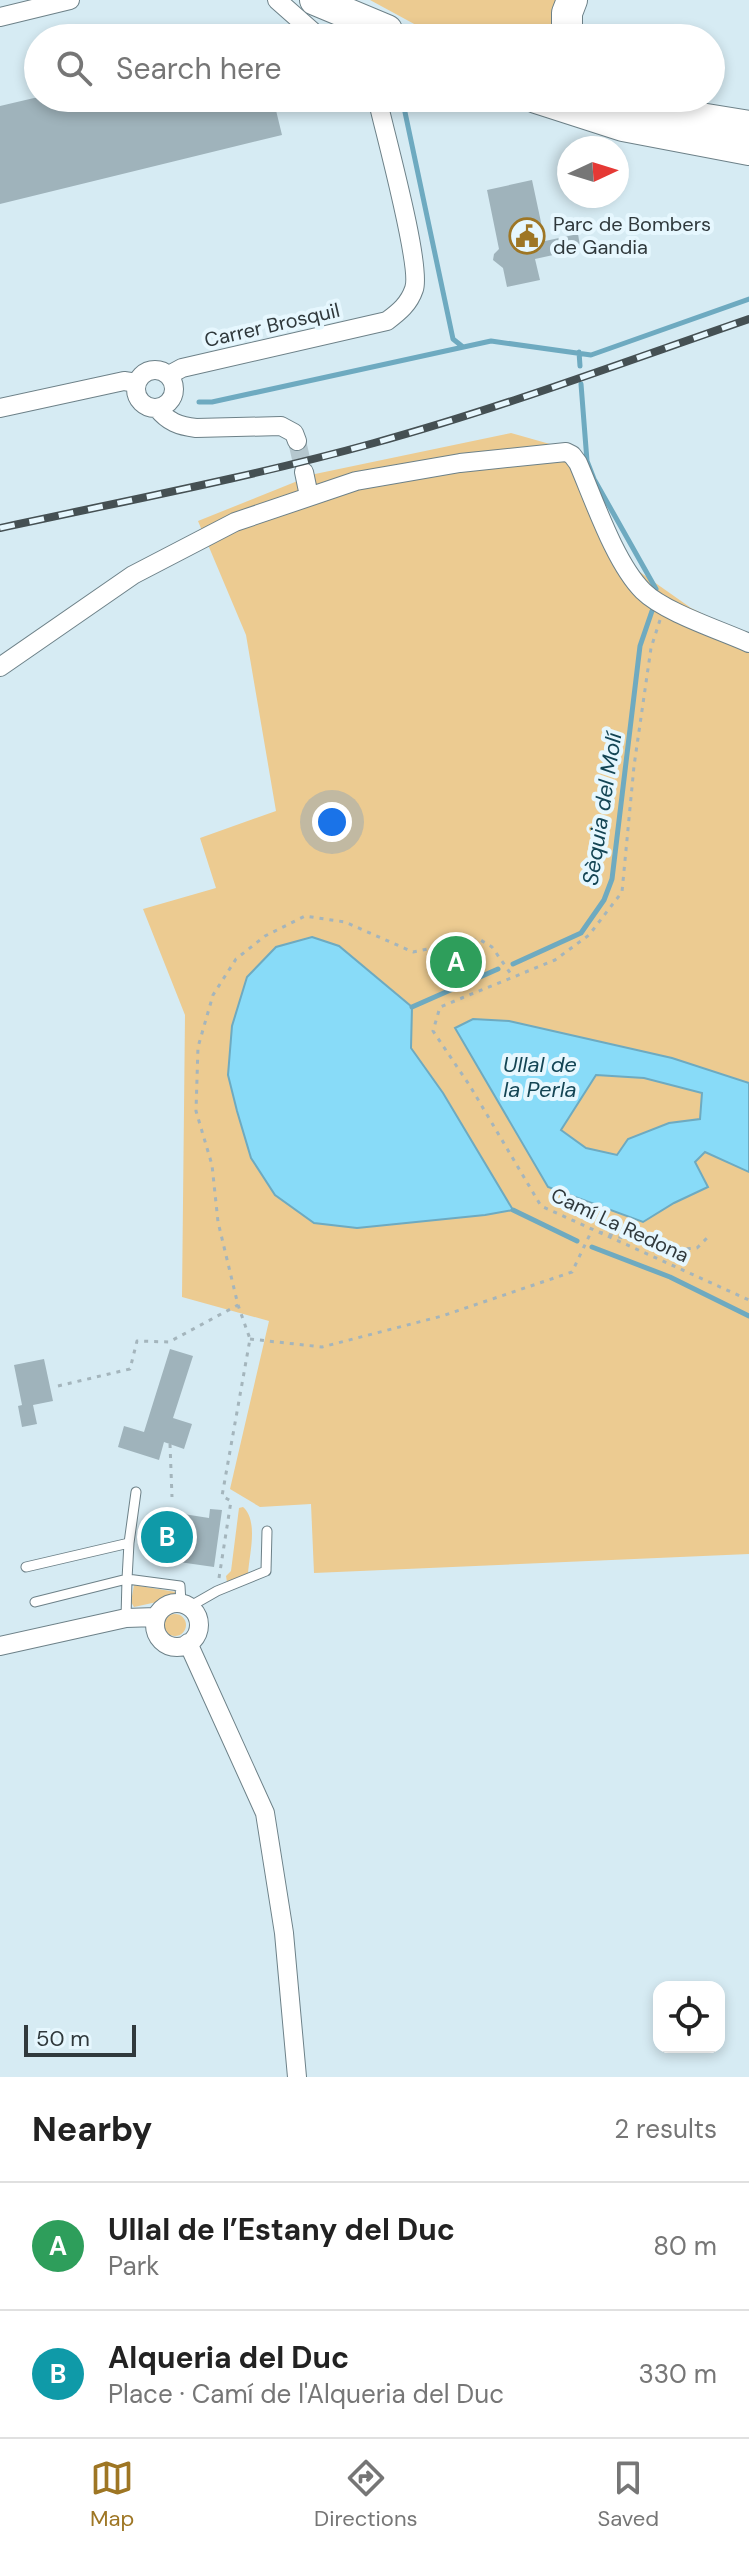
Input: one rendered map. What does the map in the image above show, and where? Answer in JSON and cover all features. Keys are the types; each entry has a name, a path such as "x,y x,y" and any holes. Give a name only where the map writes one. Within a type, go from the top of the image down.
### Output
{"highway":[{"path":"315,0 371,24"},
{"path":"339,0 378,24"},
{"path":"567,24 572,0"},
{"path":"580,112 623,126 749,150"},
{"path":"663,112 749,126"}],"street":[{"path":"0,17 70,0"},
{"path":"277,0 304,24"},
{"name":"Carrer Brosquil","path":"169,375 182,368 387,321 404,307 415,287 413,258 380,112"},
{"path":"151,370 169,375 174,393 167,404 149,407 139,400 137,383 140,377 151,370"},
{"path":"0,408 124,381 137,383"},
{"path":"157,408 172,422 196,428 281,426 294,433 297,441"},
{"path":"0,667 133,575 235,522 309,496 377,477 460,463 566,452 578,463 624,567 644,592 665,605 749,643"},
{"path":"304,472 309,496"},
{"path":"185,1605 198,1618 197,1632 188,1643 175,1647 163,1642 156,1630 156,1617 166,1606 185,1605"},
{"path":"0,1646 126,1618 156,1617"},
{"path":"188,1643 265,1813 284,1933 297,2077"}],"lane":[{"path":"126,1618 129,1543 136,1492"},
{"path":"35,1602 127,1579 180,1586 185,1605 266,1571 267,1531"},
{"path":"26,1567 129,1543"}],"path":[{"name":"Camí La Redona","path":"665,605 651,648 622,892 589,935 555,960 440,1007 433,1031 470,1086 541,1206 749,1300"},
{"path":"217,1591 231,1501 222,1496 250,1339 238,1305 218,1222 212,1165 196,1111 198,1047 213,995 236,959 265,936 305,916 345,922 413,952 479,939 492,947 513,977"},
{"path":"250,1339 322,1347 442,1316 572,1272 592,1230 671,1250 697,1248 707,1238"},
{"path":"58,1386 130,1369 137,1341 169,1342 238,1305"},
{"path":"170,1444 172,1497"}],"shaded area":[{"path":"370,0 559,0 554,24 414,24"},
{"path":"511,433 571,450 627,563 691,608 749,636 749,1554 314,1573 311,1504 260,1507 230,1489 269,1321 182,1297 185,1015 143,909 216,888 200,838 276,811 246,635 198,521 315,474"},
{"path":"243,1507 252,1529 248,1574 227,1582 239,1508"},
{"path":"134,1585 176,1592 177,1595 134,1607 131,1602"},
{"path":"175,1614 183,1617 186,1625 183,1633 175,1636 167,1633 164,1625 167,1617"}],"water":[{"path":"312,937 339,946 412,1007 411,1048 443,1093 513,1210 357,1228 314,1223 275,1195 251,1158 237,1111 228,1075 232,1026 247,977 276,947"},
{"name":"Ullal de la Perla","path":"473,1019 509,1021 672,1058 749,1083 749,1172 705,1152 695,1162 708,1187 643,1222 548,1187 455,1028","holes":["596,1075 644,1078 702,1093 700,1119 669,1123 628,1139 617,1155 586,1148 561,1130"]}],"building":[{"path":"24,100 24,112 276,112 282,135 0,204 0,106"},
{"path":"532,180 545,241 578,234 580,246 575,247 576,250 535,259 540,280 507,287 503,268 493,260 499,249 487,190"},
{"path":"170,1349 193,1356 173,1418 192,1424 184,1449 164,1442 159,1460 118,1447 124,1426 144,1432"},
{"path":"44,1359 53,1401 33,1405 37,1424 22,1427 18,1406 22,1405 14,1365"},
{"path":"210,1509 222,1510 214,1567 151,1558 158,1510 209,1518"}],"waterway":[{"path":"405,112 453,339 463,347"},
{"path":"199,402 212,402 491,341 591,355 749,299"},
{"name":"Sèquia del Molí","path":"579,352 580,366"},
{"name":"Sèquia del Molí","path":"581,384 587,461 656,589"},
{"name":"Sèquia del Molí","path":"513,964 581,933 604,900 612,879 640,646 652,611"},
{"name":"Sèquia del Molí","path":"412,1007 498,969"},
{"name":"Sèquia del Molí","path":"513,1210 577,1241"},
{"name":"Sèquia del Molí","path":"592,1247 670,1277 749,1316"}],"tunnel":[{"path":"297,441 304,472"}],"railway":[{"path":"0,528 235,478 374,443 516,400 749,319"}],"place":[{"name":"Parc de Bombers de Gandia","path":"527,236"},
{"name":"Ullal de l’Estany del Duc","path":"456,962"},
{"name":"Alqueria del Duc","path":"167,1537"}]}
